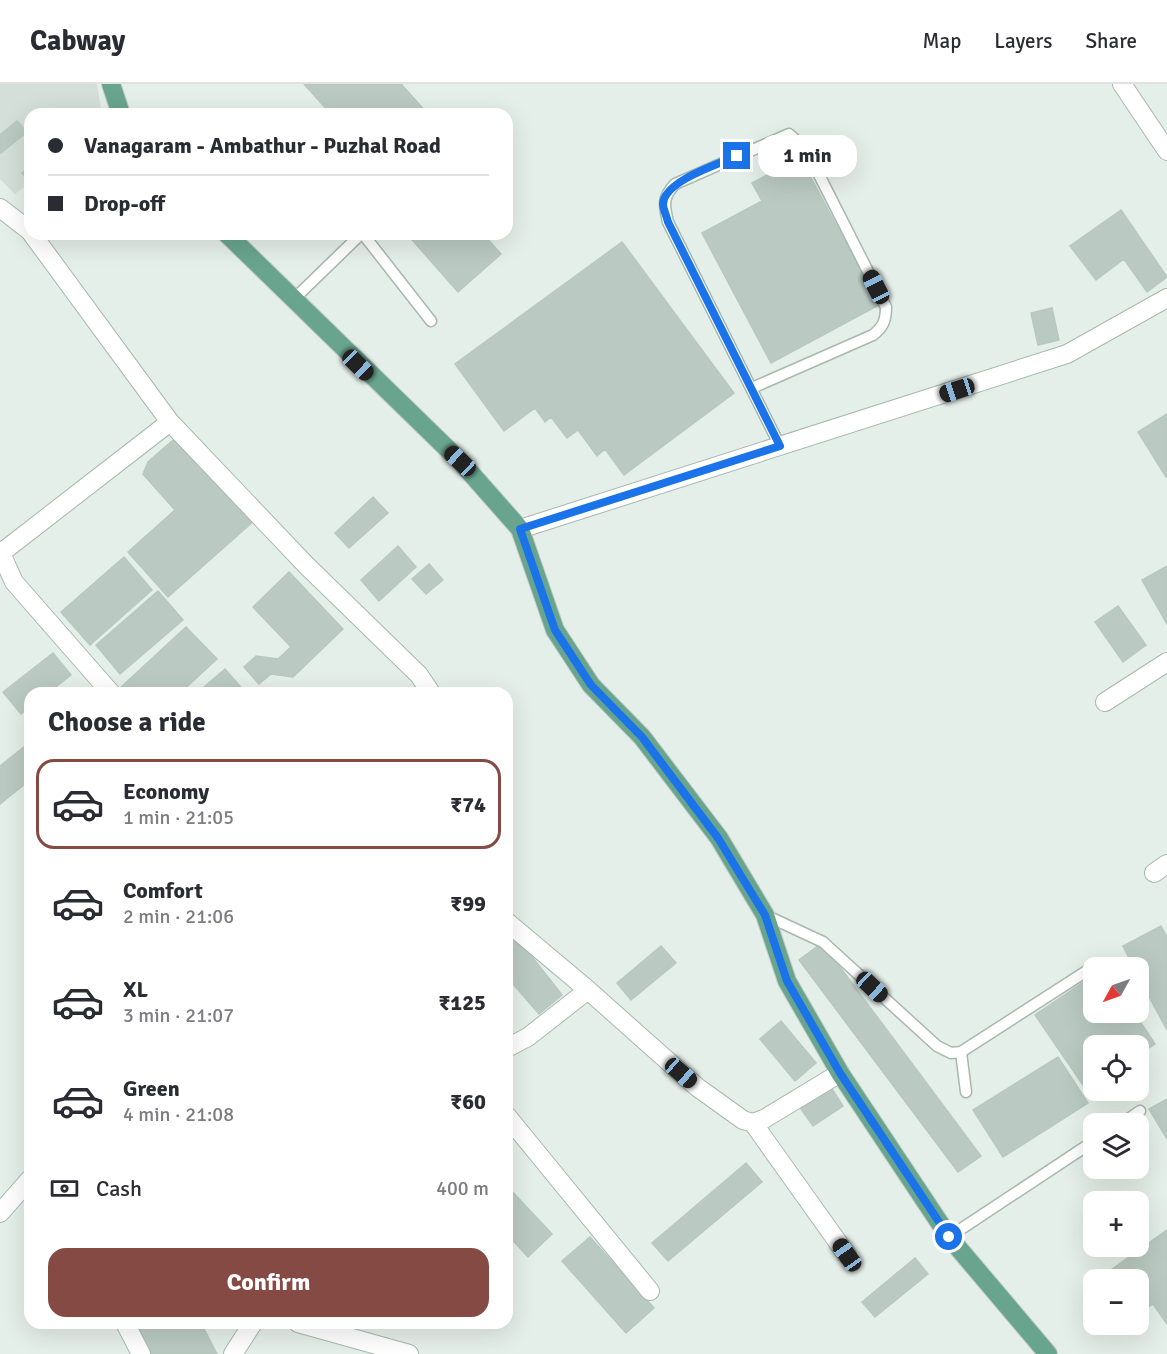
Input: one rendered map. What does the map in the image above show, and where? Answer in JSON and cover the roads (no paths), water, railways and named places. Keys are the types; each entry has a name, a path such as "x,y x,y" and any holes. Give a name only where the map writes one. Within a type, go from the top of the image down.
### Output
{"main road":[{"path":"111,84 119,108"},
{"path":"233,240 460,461 520,529 555,630 591,685 642,737 718,838 765,915 787,981 840,1073 949,1237 1048,1354"}],"street":[{"path":"1122,84 1167,151"},
{"path":"0,208 24,227"},
{"path":"37,240 170,423 306,565 419,675 427,687"},
{"path":"520,529 1067,354 1167,298"},
{"path":"105,687 7,586 1,552 170,423"},
{"path":"1105,702 1167,662"},
{"path":"513,927 697,1087 743,1120 753,1123 847,1255"},
{"path":"513,1045 528,1037 588,990"},
{"path":"753,1123 840,1073"},
{"path":"513,1123 650,1291"},
{"path":"0,1213 24,1186"},
{"path":"128,1329 141,1354"},
{"path":"233,1354 250,1329"},
{"path":"319,1329 409,1354"}],"lane":[{"path":"752,388 873,335 882,328 886,318 886,307 806,149 789,134 675,184 666,194 663,204 668,222 780,446"},
{"path":"293,300 356,240"},
{"path":"367,240 431,321"},
{"path":"765,915 823,942 937,1046 951,1053 961,1053 1083,973"},
{"path":"961,1053 966,1092"},
{"path":"949,1237 1083,1148"}]}
